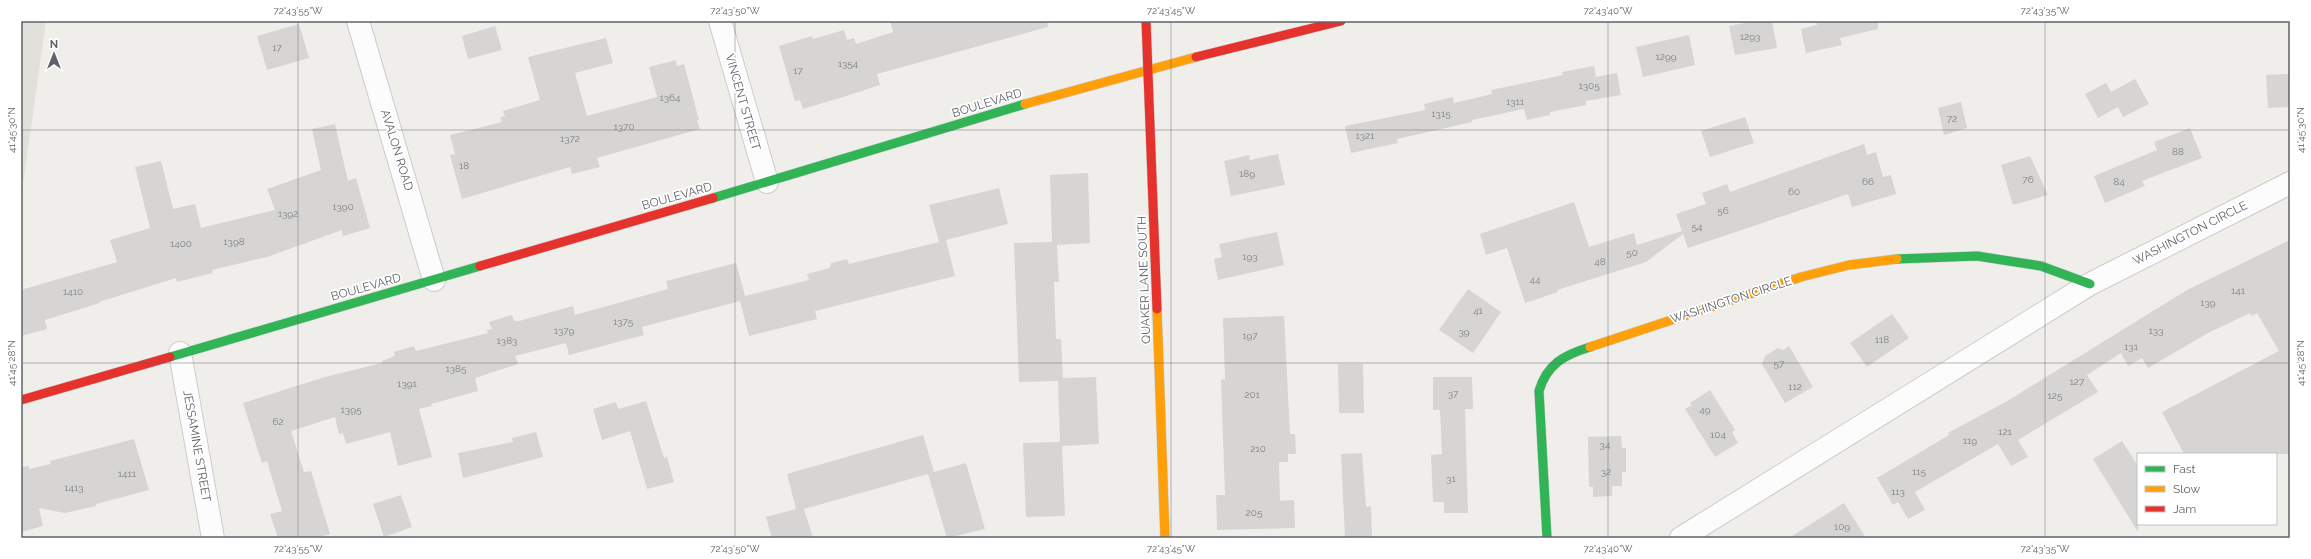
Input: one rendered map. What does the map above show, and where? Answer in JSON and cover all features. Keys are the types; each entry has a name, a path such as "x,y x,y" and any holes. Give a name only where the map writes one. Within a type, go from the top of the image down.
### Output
{"main road":[{"name":"QUAKER LANE SOUTH","path":"1146,21 1165,538"},
{"name":"BOULEVARD","path":"21,400 767,182 1020,105 1148,70 1340,21"},
{"name":"WASHINGTON CIRCLE","path":"1546,538 1539,391 1542,378 1549,367 1560,358 1801,277 1849,265 1909,258 1977,256 2041,266 2090,284"}],"street":[{"name":"AVALON ROAD","path":"358,21 434,280"},
{"name":"VINCENT STREET","path":"720,21 767,182"},
{"name":"WASHINGTON CIRCLE","path":"1681,538 2090,284 2290,183"},
{"name":"JESSAMINE STREET","path":"180,353 213,538"}],"shaded area":[{"path":"21,21 46,21 21,198"}],"building":[{"path":"890,21 1047,21 1048,27 877,74 880,85 803,109 800,100 795,101 779,46 812,36 813,39 844,30 847,40 854,38 856,44 893,32"},
{"path":"1756,21 1772,21 1777,48 1735,55 1729,26"},
{"path":"1816,21 1878,21 1878,29 1840,38 1842,45 1806,53 1801,29 1817,25"},
{"path":"299,24 309,58 267,70 257,36"},
{"path":"495,26 502,50 468,59 462,36"},
{"path":"1689,35 1695,65 1643,77 1636,47"},
{"path":"606,38 613,63 575,73 587,116 657,97 649,67 676,60 677,66 684,64 700,129 597,158 600,167 572,174 570,167 462,199 450,155 455,154 450,135 502,122 500,117 505,116 503,111 540,100 528,57"},
{"path":"1594,66 1596,77 1617,73 1621,95 1586,101 1586,105 1550,112 1550,115 1527,120 1524,109 1472,120 1472,122 1397,139 1398,143 1351,153 1345,126 1425,110 1424,104 1453,97 1454,103 1492,94 1491,90 1563,75 1562,72"},
{"path":"2290,74 2290,107 2268,108 2266,75"},
{"path":"2135,79 2149,104 2123,117 2118,107 2098,118 2085,94 2106,83 2111,92"},
{"path":"1961,102 1967,128 1944,135 1938,108"},
{"path":"1745,117 1754,143 1710,157 1701,131"},
{"path":"335,124 348,181 356,178 370,228 343,236 342,230 267,257 212,270 213,273 177,282 176,278 45,320 47,329 21,336 21,290 117,262 110,240 150,228 135,167 161,161 173,209 195,204 201,228 275,210 267,189 321,170 312,129"},
{"path":"2190,128 2202,158 2142,181 2145,186 2105,203 2094,176 2157,150 2154,142"},
{"path":"1864,144 1867,155 1876,152 1883,177 1891,175 1896,194 1852,207 1848,194 1688,248 1683,234 1646,262 1557,290 1558,292 1525,303 1507,248 1486,255 1480,234 1574,202 1589,247 1634,233 1637,245 1682,231 1676,214 1706,204 1702,193 1727,184 1730,192"},
{"path":"1278,154 1285,185 1231,196 1224,161 1249,155 1250,160"},
{"path":"2030,156 2048,195 2013,205 2001,165"},
{"path":"1088,173 1090,243 1057,245 1059,282 1054,282 1056,339 1061,339 1063,378 1096,377 1099,444 1062,446 1065,516 1026,517 1023,443 1060,442 1058,381 1019,382 1014,243 1052,242 1050,175"},
{"path":"999,188 1008,224 946,240 955,276 815,311 817,319 749,336 740,301 642,327 644,335 569,355 566,343 515,356 518,364 475,378 478,391 431,404 432,406 419,409 432,457 398,466 390,432 346,444 343,433 339,434 335,417 291,431 304,472 311,471 330,534 316,538 278,538 270,514 282,511 267,461 262,463 243,403 325,377 382,363 382,361 395,356 394,352 414,346 416,351 488,333 487,330 492,329 489,322 512,315 514,321 519,321 573,306 575,315 668,289 666,281 736,263 745,296 809,280 807,274 830,268 831,263 847,259 849,264 939,242 929,205"},
{"path":"1277,232 1284,265 1218,280 1214,259 1222,257 1219,244"},
{"path":"2290,240 2290,454 2183,453 2162,412 2279,351 2257,313 2251,316 2250,313 2208,333 2148,368 2142,358 2128,366 2121,353 2087,375 2098,392 2018,440 2028,457 2011,466 1998,444 1915,492 1925,510 1908,519 1898,502 1893,505 1877,478 1949,435 1948,433 2009,400 2187,290"},
{"path":"1468,289 1501,312 1473,353 1439,330"},
{"path":"1892,314 1909,338 1867,367 1850,343"},
{"path":"1284,316 1290,434 1295,434 1296,454 1288,454 1288,462 1279,462 1280,501 1294,500 1295,528 1217,530 1216,495 1225,495 1221,380 1225,379 1223,318"},
{"path":"1789,346 1813,387 1785,403 1762,364 1765,356 1778,348 1783,350"},
{"path":"1338,364 1363,364 1364,413 1339,413"},
{"path":"1433,377 1472,377 1473,409 1465,409 1468,513 1444,513 1444,502 1433,502 1431,455 1442,454 1440,410 1433,410"},
{"path":"1710,390 1735,430 1732,432 1738,443 1715,457 1685,409 1692,405 1690,403"},
{"path":"646,401 664,458 667,457 674,482 647,489 630,431 602,440 593,409 616,402 618,409"},
{"path":"536,432 543,457 463,478 458,453 513,442 512,438"},
{"path":"923,435 934,472 966,463 985,529 947,538 928,474 804,509 813,538 772,538 766,517 796,509 787,474"},
{"path":"1621,436 1622,448 1626,448 1626,472 1622,472 1622,486 1612,486 1612,496 1593,497 1593,487 1589,487 1588,437"},
{"path":"134,439 149,490 96,504 96,506 65,513 39,508 43,526 21,532 21,467 29,466 29,469 51,464 50,461"},
{"path":"2122,441 2137,464 2138,532 2093,459"},
{"path":"1362,453 1366,507 1371,506 1372,538 1345,538 1341,454"},
{"path":"401,495 412,527 384,537 373,504"},
{"path":"1844,503 1866,538 1789,538"}],"traffic: fast":[{"path":"713,198 1025,104"},
{"path":"1897,259 1977,256 2041,266 2090,284"},
{"path":"170,357 480,266"},
{"path":"1547,538 1539,391 1542,382 1552,367 1572,353 1590,347"}],"traffic: slow":[{"path":"1025,104 1196,57"},
{"path":"1590,347 1801,277 1849,265 1897,259"},
{"path":"1157,309 1165,538"}],"traffic: jam":[{"path":"1146,21 1157,309"},
{"path":"1196,57 1341,21"},
{"path":"480,266 713,198"},
{"path":"21,400 170,357"}]}
